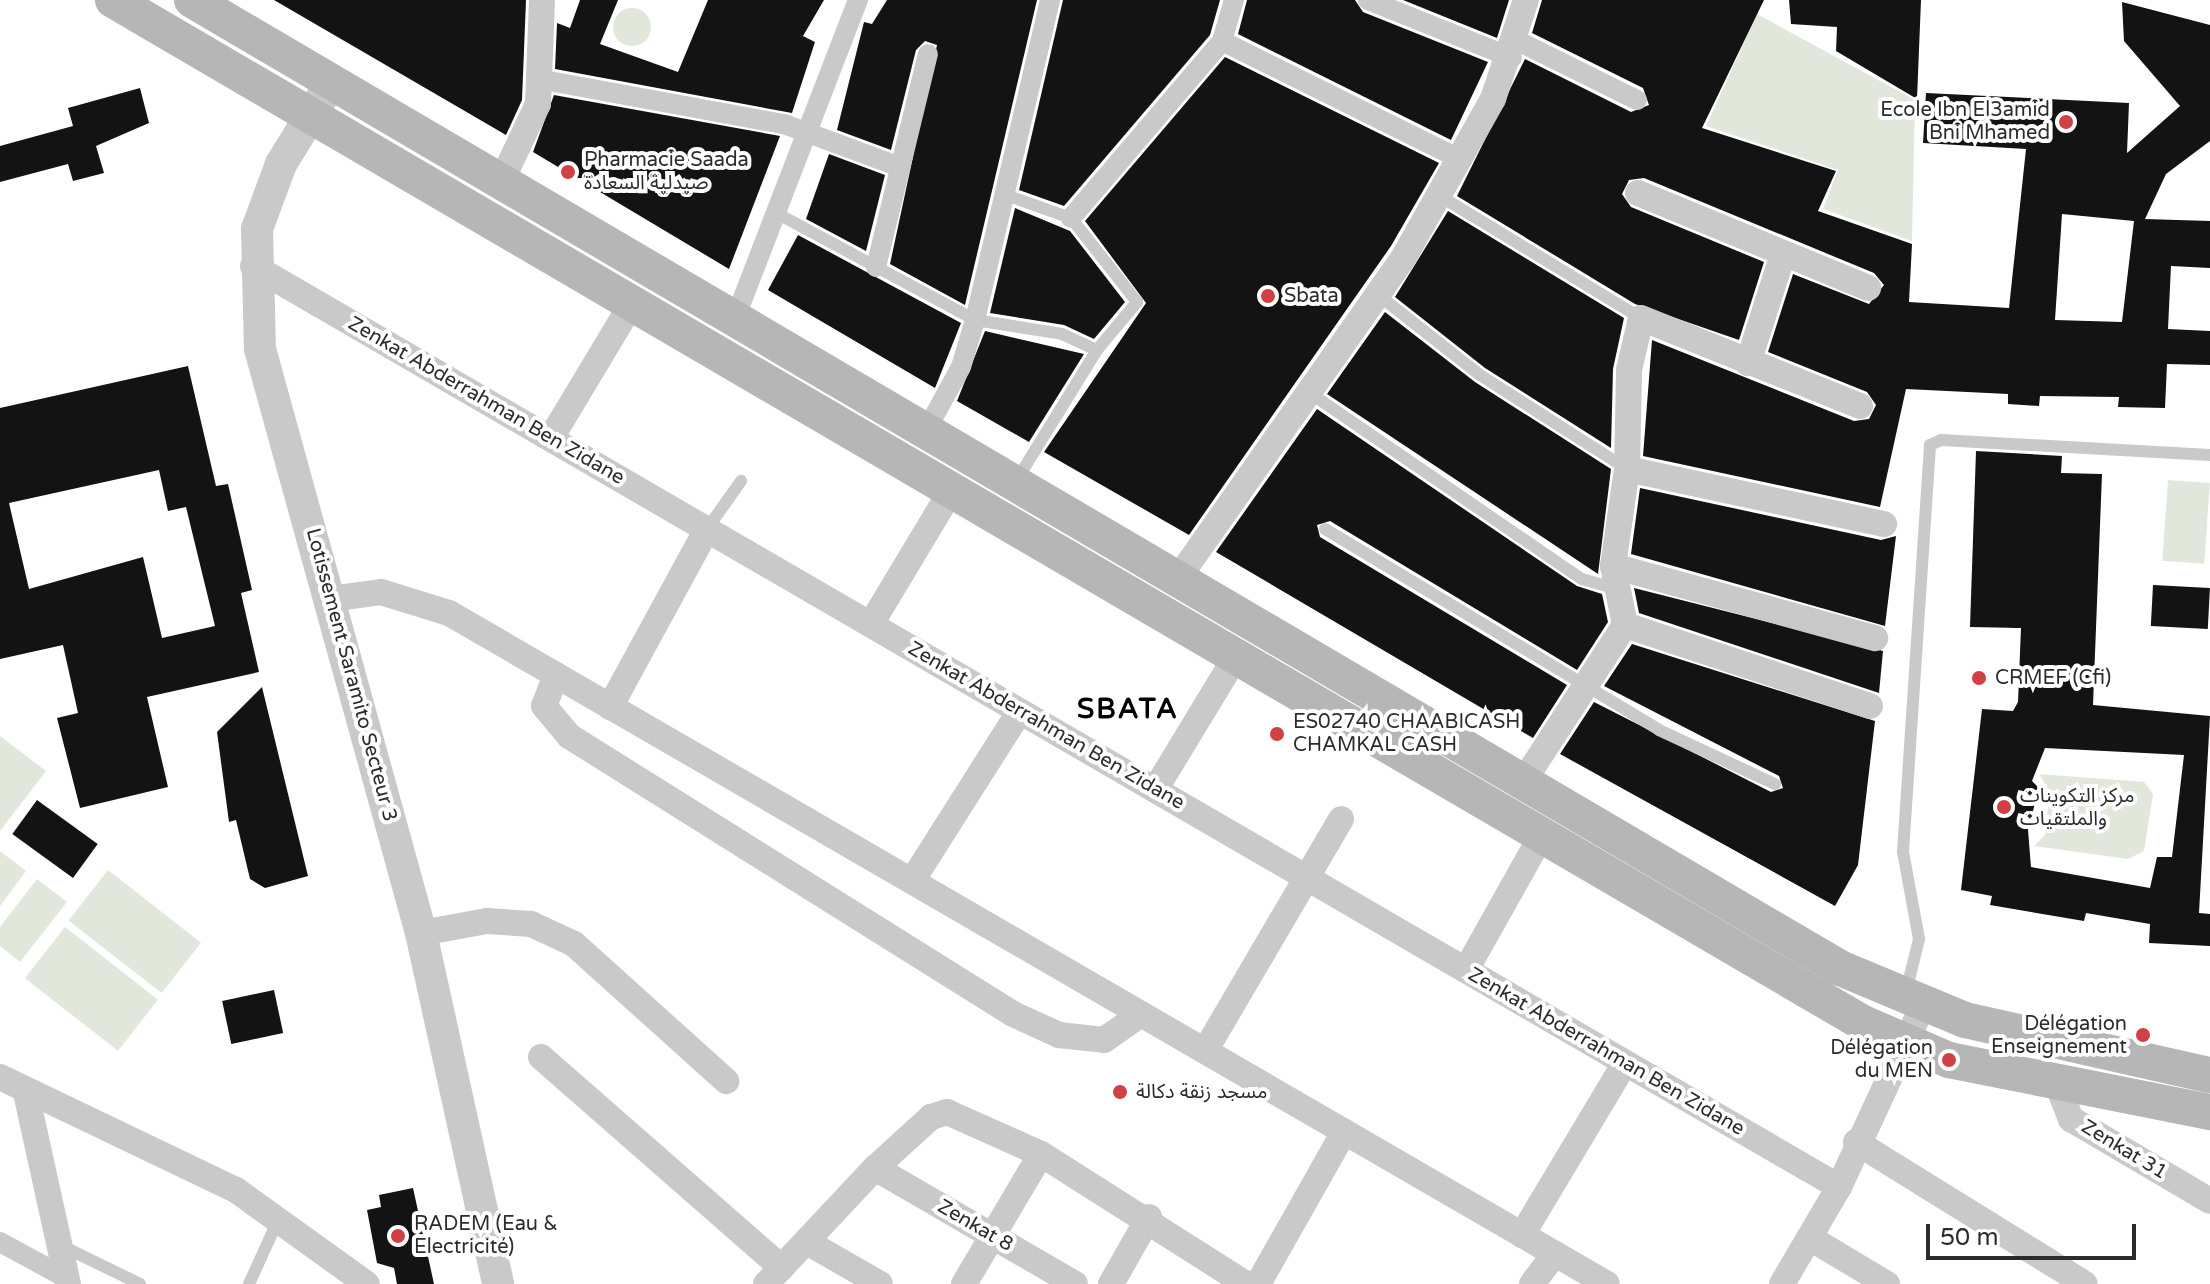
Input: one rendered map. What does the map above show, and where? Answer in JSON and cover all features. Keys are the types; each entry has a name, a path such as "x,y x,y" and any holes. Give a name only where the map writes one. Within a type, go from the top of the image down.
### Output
{"main road":[{"path":"113,0 951,491 1238,653 1906,1043 2057,1083 2210,1112"},
{"path":"192,0 928,427 1840,968 1913,1003 2210,1075"}],"street":[{"path":"502,180 531,127 538,79 542,0"},
{"path":"736,316 780,215 858,0"},
{"path":"928,427 961,367 975,320 1050,0"},
{"path":"1071,218 1222,41 1234,0"},
{"path":"1368,0 1514,49 1637,100"},
{"path":"1179,577 1377,294 1462,160 1514,49 1526,0"},
{"path":"1222,41 1462,160"},
{"path":"876,267 928,54"},
{"path":"538,79 810,132 900,167"},
{"name":"Lotissement Saramito Secteur 3","path":"332,81 268,194 253,266 260,349 421,933 498,1284"},
{"path":"1638,193 1868,288"},
{"path":"1748,363 1783,254"},
{"name":"Zenkat Abderrahman Ben Zidane","path":"253,266 1839,1187"},
{"path":"551,438 632,303"},
{"path":"1525,779 1590,687 1625,625 1613,577 1627,469 1629,370 1641,318 1860,406"},
{"path":"1627,469 1884,524"},
{"path":"871,624 951,491"},
{"path":"610,707 707,529"},
{"path":"1613,577 1875,638"},
{"path":"330,599 404,595 556,675 1607,1284"},
{"path":"1625,625 1870,706"},
{"path":"1155,790 1238,653"},
{"path":"556,675 544,706 569,736 1013,1014 1059,1035 1104,1040 1141,1014"},
{"path":"912,881 1020,711"},
{"path":"1205,1051 1341,819"},
{"path":"1466,970 1543,833"},
{"path":"421,933 487,921 531,924 574,944 726,1081"},
{"path":"1782,1284 1839,1187 1856,1142 1906,1043 1913,1003"},
{"path":"541,1057 774,1276 875,1168 938,1113 1041,1154 1149,1217 1246,1284"},
{"path":"1522,1235 1625,1063"},
{"path":"0,1077 26,1093 280,1215 367,1284"},
{"name":"Zenkat 31","path":"2057,1083 2071,1119 2210,1201"},
{"path":"26,1093 67,1281"},
{"path":"1258,1284 1344,1132"},
{"path":"1856,1142 2085,1284"},
{"path":"964,1284 1041,1154"},
{"name":"Zenkat 8","path":"875,1168 1075,1284"},
{"path":"1111,1284 1149,1217"},
{"path":"1810,1238 1887,1284"},
{"path":"0,1242 67,1281"},
{"path":"807,1242 880,1284"},
{"path":"1532,1284 1555,1254"}],"lane":[{"path":"1006,195 1071,218 1137,302 1097,350 1016,481"},
{"path":"1440,196 1641,318"},
{"path":"780,215 975,320 1062,334 1097,350"},
{"path":"1377,294 1480,375 1627,469"},
{"path":"1307,391 1582,579 1613,577"},
{"path":"1913,1003 1919,939 1903,852 1930,445 1941,440 2210,455"},
{"path":"707,529 741,481"},
{"path":"1325,529 1659,730 1775,784"},
{"path":"249,1284 280,1215"},
{"path":"59,1244 140,1284"}],"shaded area":[{"path":"632,8 645,14 651,27 645,40 632,46 619,40 613,27 619,14"},
{"path":"1757,14 1915,100 1912,241 1823,209 1838,170 1706,126"},
{"path":"2168,480 2210,483 2204,564 2162,561"},
{"path":"0,736 46,771 0,831"},
{"path":"2039,774 2144,782 2153,794 2144,851 2128,859 2034,846 2045,835 2050,792"},
{"path":"0,851 26,871 0,906"},
{"path":"108,870 201,943 162,993 69,920"},
{"path":"37,879 67,902 20,962 0,946 0,927"},
{"path":"65,927 158,1000 118,1051 25,978"}],"building":[{"path":"274,0 526,0 522,100 506,135"},
{"path":"580,0 618,0 600,44 678,72 708,0 824,0 803,36 815,42 792,113 555,69 557,23 570,28"},
{"path":"887,0 1037,0 965,305 890,264 937,45 925,41 916,50 891,150 837,130 864,22 872,24"},
{"path":"1063,0 1220,0 1210,35 1064,206 1019,190"},
{"path":"1247,0 1355,0 1363,12 1488,62 1451,140 1238,34"},
{"path":"1403,0 1509,0 1497,38"},
{"path":"1542,0 1764,0 1702,128 1836,171 1818,211 1912,244 1909,302 2009,308 2026,149 1923,143 1926,93 2129,103 2127,153 2180,106 2124,41 2122,2 2210,25 2210,141 2166,174 2145,219 2210,221 2210,268 2171,266 2168,329 2210,331 2210,365 2167,364 2165,408 2118,407 2119,397 2040,396 2039,406 2008,404 2008,394 1906,389 1880,507 1643,456 1652,340 1854,421 1869,419 1876,405 1867,392 1768,352 1793,274 1869,304 1884,285 1874,273 1644,178 1629,180 1622,194 1631,207 1764,262 1739,340 1635,304 1457,196 1525,59 1631,112 1649,105 1643,88 1532,33","holes":["2062,214 2134,221 2122,322 2055,320"]},
{"path":"1789,0 1921,0 1917,99 1836,51 1837,27 1791,24"},
{"name":"Sbata","path":"1225,57 1439,163 1391,246 1189,535 1044,452 1146,303 1085,221"},
{"path":"140,88 149,123 96,146 104,173 73,181 68,164 0,182 0,146 73,126 68,108"},
{"path":"554,95 780,136 729,269 533,152"},
{"path":"829,154 885,175 866,251 806,219"},
{"path":"1015,208 1070,231 1125,302 1094,339 1064,325 990,313"},
{"name":"Sbata","path":"1448,211 1624,318 1613,369 1611,448 1485,368 1395,297"},
{"path":"798,235 961,323 935,388 768,290"},
{"name":"Sbata","path":"1385,312 1475,382 1611,469 1598,574 1327,394"},
{"path":"985,331 1084,354 1029,442 957,401"},
{"path":"188,366 216,486 228,484 252,590 241,593 259,672 147,697 168,787 80,808 57,718 78,713 63,645 0,659 0,408","holes":["159,470 168,511 186,507 215,626 162,638 143,557 29,589 9,503"]},
{"path":"1317,409 1577,586 1602,594 1608,622 1577,670 1330,521 1317,525 1320,537 1567,685 1533,738 1216,552"},
{"path":"1976,451 2062,456 2061,473 2102,474 2093,705 2210,716 2199,913 2210,914 2210,946 2149,943 2150,924 2086,913 2084,921 1990,905 1992,896 1961,890 1982,709 2013,711 2018,702 2021,628 1970,627","holes":["2045,748 2184,755 2172,857 2157,857 2150,888 2031,867 2028,830 2039,788 2032,781"]},
{"path":"1640,488 1881,540 1896,536 1885,626 1631,554"},
{"path":"2153,585 2210,588 2208,629 2151,626"},
{"path":"1634,588 1883,651 1879,693 1639,613"},
{"path":"1632,644 1875,721 1858,865 1835,906 1560,754 1594,702 1771,792 1783,788 1779,776 1604,686"},
{"path":"262,687 308,876 265,888 250,879 236,820 229,822 217,732"},
{"path":"37,800 98,844 73,878 12,834"},
{"path":"274,990 283,1033 231,1044 222,1001"},
{"name":"RADEM (Eau & Electricité)","path":"413,1188 434,1284 397,1284 394,1268 377,1263 367,1210 381,1207 379,1195"}],"place":[{"name":"Ecole Ibn El3amid Bni Mhamed","path":"2066,122"},
{"name":"Pharmacie Saada صيدلية السعادة","path":"568,172"},
{"name":"Sbata","path":"1268,296"},
{"name":"CRMEF (Cfi)","path":"1979,678"},
{"name":"ES02740 CHAABICASH CHAMKAL CASH","path":"1277,734"},
{"name":"مركز التكوينات والملتقيات","path":"2004,807"},
{"name":"Délégation Enseignement","path":"2143,1035"},
{"name":"Délégation du MEN","path":"1949,1060"},
{"name":"مسجد زنقة دكالة","path":"1120,1092"},
{"name":"RADEM (Eau & Electricité)","path":"398,1236"}],"district":[{"name":"SBATA","path":"1128,709"}]}
